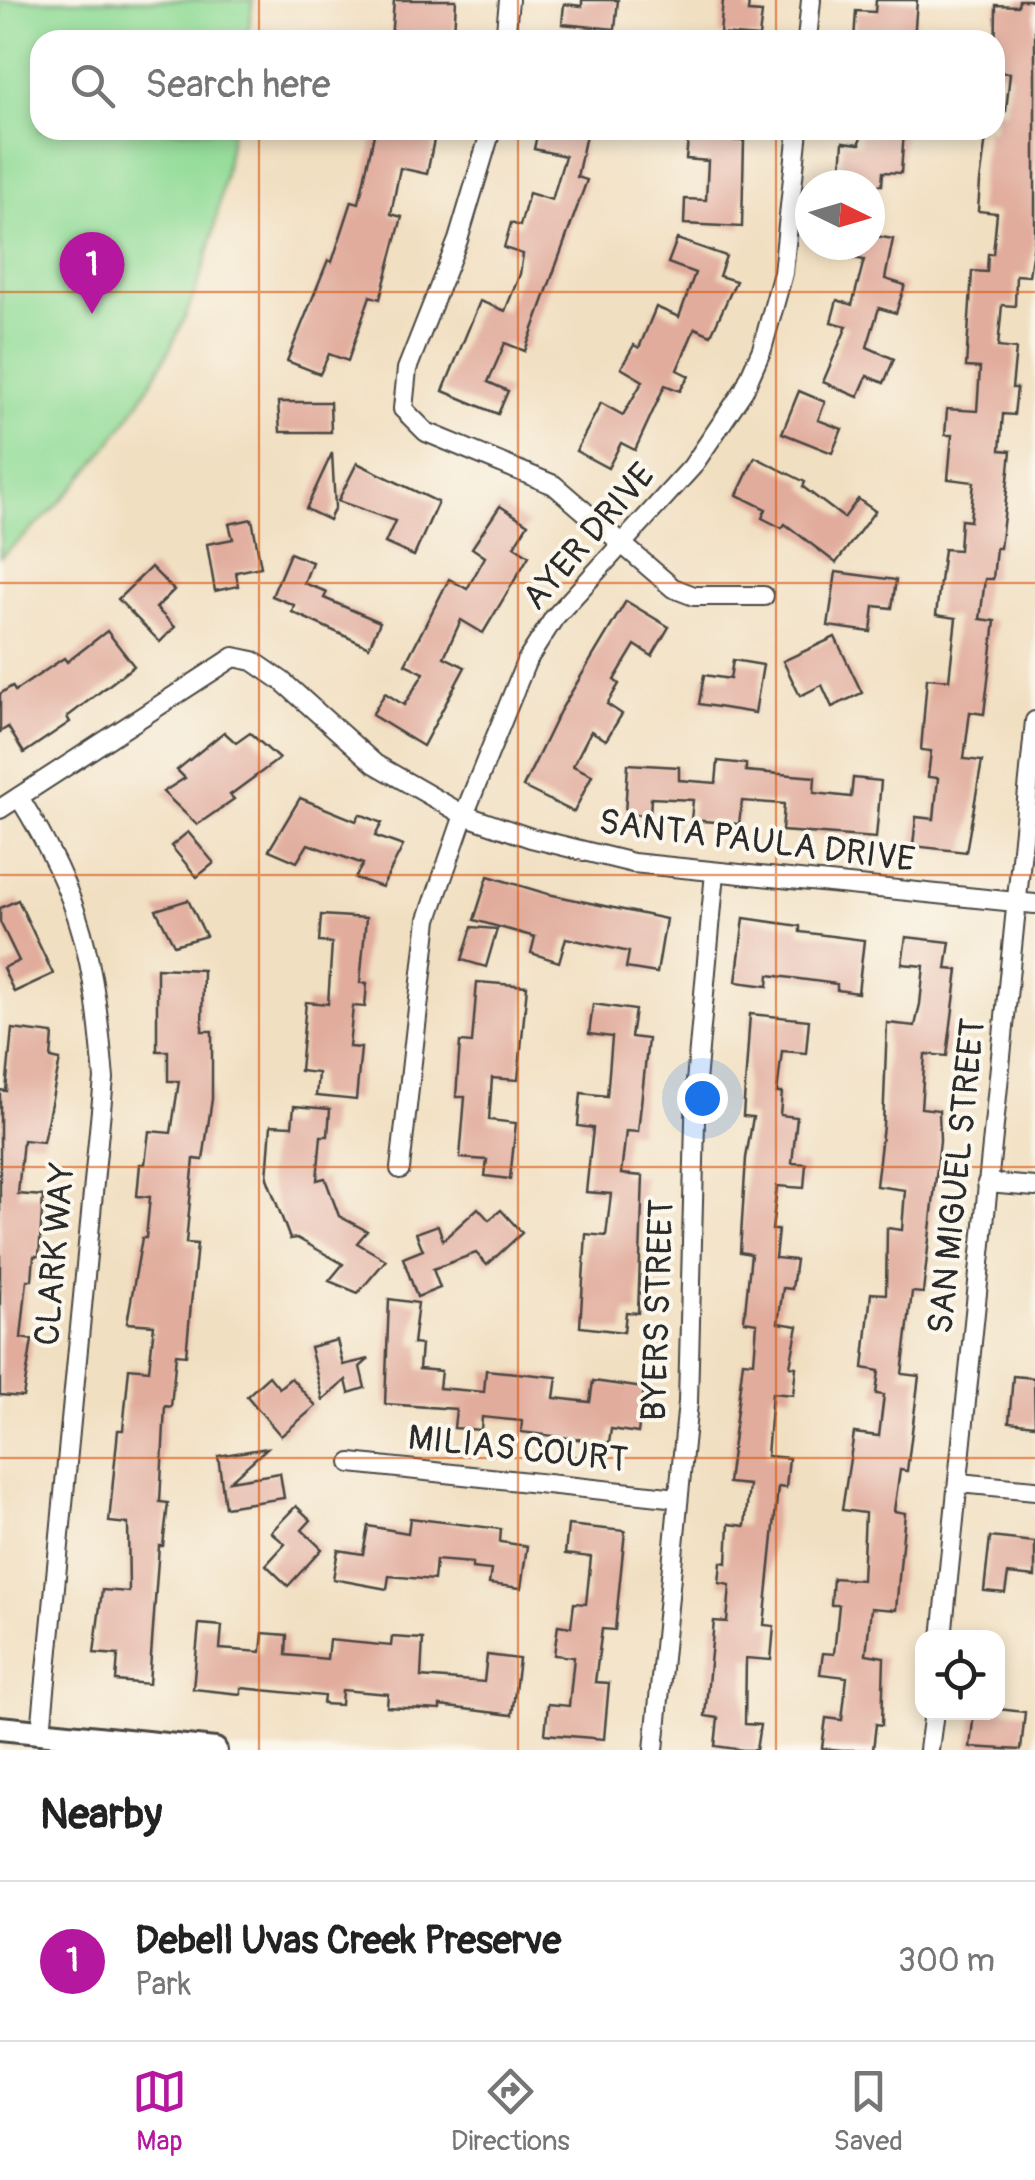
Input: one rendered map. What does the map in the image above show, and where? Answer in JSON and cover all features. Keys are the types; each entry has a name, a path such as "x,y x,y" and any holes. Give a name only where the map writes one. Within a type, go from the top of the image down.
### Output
{"street":[{"path":"506,30 509,0"},
{"path":"808,30 811,0"},
{"path":"488,140 470,204 406,369 404,408 426,432 554,486 657,577 683,592 764,596"},
{"name":"AYER DRIVE","path":"400,1169 428,919 464,814 526,662 554,618 692,468 718,433 756,363 783,273 797,140"},
{"name":"SANTA PAULA DRIVE","path":"18,797 234,657 254,662 282,681 375,764 464,814 591,855 715,872 1026,903"},
{"name":"SAN MIGUEL STREET","path":"943,1630 988,1182 1026,903 1035,722"},
{"path":"0,808 18,797"},
{"name":"CLARK WAY","path":"18,797 76,907 96,979 104,1079 41,1732"},
{"name":"BYERS STREET","path":"654,1750 691,1348 699,1036 715,872"},
{"path":"988,1182 1035,1188"},
{"name":"MILIAS COURT","path":"350,1463 678,1498"},
{"path":"959,1482 1035,1490"},
{"path":"930,1750 933,1720"},
{"path":"0,1728 215,1750"}],"green space":[{"path":"0,0 253,0 248,30 30,30 30,140 230,140 202,273 167,353 145,392 93,465 33,529 0,557"}],"building":[{"path":"394,0 456,0 454,30 392,30"},
{"path":"582,0 618,0 615,29 562,24 564,4 582,6"},
{"path":"723,0 749,0 748,12 762,13 760,30 720,30"},
{"path":"876,0 917,0 915,30 855,30 856,11 875,12"},
{"path":"1019,0 1035,0 1035,236 1029,276 1016,275 1015,306 1002,305 998,347 1016,349 1012,388 1017,388 1014,415 1003,414 1000,450 1011,451 1005,508 993,579 985,579 980,619 995,621 984,714 970,712 964,759 982,761 966,852 913,846 916,817 934,819 938,778 928,777 931,751 921,750 927,678 949,680 956,618 936,615 944,549 959,550 961,520 970,521 974,482 948,479 952,435 945,435 947,409 977,411 980,368 966,367 972,271 987,272 997,213 978,211 980,182 986,140 1005,140 1010,73 1005,73 1005,30 996,30 996,5 1018,6"},
{"path":"373,140 434,140 427,174 400,168 391,214 402,217 380,299 370,296 348,361 329,354 320,374 287,361 328,260 332,262 352,201 359,203"},
{"path":"536,140 585,140 577,177 587,180 525,351 505,343 488,382 508,391 498,414 443,391 480,301 505,311 520,274 523,254 504,248 511,223 520,226 529,193 552,200 565,156 534,149"},
{"path":"688,140 744,141 742,227 684,224 685,199 706,200 708,161 686,159"},
{"path":"903,140 901,173 841,170 843,142"},
{"path":"885,238 893,239 885,279 905,285 896,313 879,308 867,347 894,359 884,383 867,376 858,397 823,382 847,326 831,322 837,300 852,305 864,260 885,260"},
{"path":"677,239 726,256 719,276 736,281 711,335 695,328 677,370 689,376 680,391 665,385 635,450 621,443 608,468 576,451 601,403 623,415 643,381 621,368 634,345 639,348 656,307 679,317 695,273 668,263"},
{"path":"799,391 825,402 818,420 842,429 832,453 782,433"},
{"path":"278,402 330,402 331,432 280,432"},
{"path":"332,453 335,507 329,520 306,509"},
{"path":"755,457 805,482 803,487 844,518 858,499 875,511 836,563 785,524 782,528 762,518 766,509 737,495"},
{"path":"357,463 438,502 414,556 385,543 395,521 338,501"},
{"path":"500,506 528,524 514,546 529,556 483,633 461,620 444,657 465,667 423,746 372,715 385,693 404,705 424,673 405,664 449,579 467,589 485,557 472,548"},
{"path":"252,519 261,567 236,572 238,586 215,591 207,544 233,539 229,524"},
{"path":"290,553 312,562 304,583 327,592 324,598 380,622 369,647 292,612 294,605 272,596"},
{"path":"151,567 174,590 156,608 175,627 160,642 118,599"},
{"path":"836,572 896,580 892,608 874,606 871,632 828,626"},
{"path":"626,601 669,627 652,656 635,645 614,680 619,684 607,704 622,714 606,740 591,731 573,766 592,775 574,812 523,787 560,711"},
{"path":"107,631 134,666 67,717 70,722 24,753 8,727 0,732 0,694 12,686 15,691 64,658 67,662"},
{"path":"835,637 862,693 832,707 822,685 800,696 783,661"},
{"path":"733,660 763,665 755,713 699,704 704,675 730,679"},
{"path":"224,732 236,743 250,733 279,759 197,825 163,792 185,778 177,770"},
{"path":"718,761 746,764 746,771 815,777 814,793 851,797 853,778 881,781 876,838 782,831 784,804 742,801 739,824 691,820 693,800 651,798 650,815 625,814 628,764 679,767 679,780 716,783"},
{"path":"300,798 356,821 360,814 382,823 375,836 403,846 382,887 355,878 363,864 308,844 297,862 269,850"},
{"path":"188,832 214,863 197,877 171,846"},
{"path":"488,876 548,894 666,919 657,973 626,968 629,952 566,938 559,962 531,953 535,937 474,920"},
{"path":"18,900 53,974 14,992 3,968 19,961 0,922 0,908"},
{"path":"188,900 206,936 174,945 156,910"},
{"path":"321,915 366,918 360,983 367,983 365,1007 353,1006 349,1047 361,1048 356,1100 316,1096 318,1073 300,1071 306,1002 328,1004 332,943 319,942"},
{"path":"744,918 800,926 800,932 864,940 858,993 837,990 837,984 769,975 768,986 736,982"},
{"path":"472,927 497,929 486,967 462,960"},
{"path":"906,937 950,942 946,969 958,970 947,1056 925,1054 921,1108 939,1110 940,1141 923,1293 912,1292 902,1374 919,1376 907,1471 900,1470 894,1511 905,1513 896,1610 871,1608 866,1654 884,1657 882,1725 876,1724 873,1750 842,1750 822,1748 826,1718 842,1720 847,1677 820,1674 823,1653 834,1654 839,1605 831,1605 833,1578 862,1580 865,1513 842,1510 854,1433 879,1436 884,1395 876,1394 879,1371 863,1368 871,1293 886,1294 887,1228 902,1230 905,1190 876,1186 887,1023 915,1026 920,1004 924,966 902,964"},
{"path":"157,968 203,970 202,1031 212,1031 212,1099 203,1160 194,1159 186,1243 197,1244 186,1355 176,1354 171,1407 165,1406 160,1502 168,1503 163,1546 159,1546 149,1684 116,1681 118,1655 94,1653 102,1590 129,1592 128,1524 109,1522 129,1368 149,1370 154,1325 127,1323 142,1238 146,1238 150,1197 137,1196 140,1164 145,1164 149,1131 171,1133 179,1081 168,1081 168,1051 157,1051"},
{"path":"477,982 527,986 518,1080 492,1078 489,1120 516,1123 510,1179 485,1176 487,1160 460,1158 465,1097 456,1097 460,1042 472,1043"},
{"path":"593,1004 635,1010 631,1037 648,1039 638,1132 626,1131 621,1174 643,1176 638,1313 626,1312 624,1332 580,1327 586,1234 606,1236 611,1194 586,1192 593,1128 578,1126 581,1093 607,1096 612,1037 589,1034"},
{"path":"750,1014 809,1020 806,1053 782,1051 777,1093 782,1093 780,1115 797,1117 792,1163 806,1164 804,1188 777,1186 772,1230 778,1230 775,1258 796,1260 792,1289 783,1288 778,1323 798,1326 790,1366 796,1367 793,1395 772,1393 767,1456 789,1458 786,1488 778,1487 764,1625 774,1626 771,1660 746,1658 745,1724 760,1725 756,1750 743,1750 715,1746 718,1718 705,1716 714,1621 727,1622 730,1585 719,1583 721,1562 727,1563 729,1524 745,1526 749,1485 728,1483 743,1361 754,1362 757,1323 744,1321 751,1254 740,1252 746,1158 753,1117 743,1116"},
{"path":"12,1029 53,1034 51,1058 60,1060 43,1142 23,1140 18,1194 43,1196 39,1256 34,1256 32,1280 27,1280 21,1338 32,1340 23,1397 0,1395 0,1090 6,1091"},
{"path":"294,1106 330,1109 328,1136 321,1136 317,1180 325,1178 339,1216 367,1231 357,1243 386,1260 358,1293 329,1281 343,1264 297,1238 290,1239 267,1178 271,1125 292,1126"},
{"path":"478,1208 489,1220 501,1210 522,1233 487,1265 476,1253 433,1269 440,1288 417,1297 403,1258 423,1250 416,1233 438,1225 443,1240"},
{"path":"389,1299 418,1303 413,1344 421,1345 419,1369 441,1371 439,1388 484,1392 486,1370 557,1377 554,1398 590,1402 593,1381 644,1388 638,1433 611,1429 609,1443 521,1432 522,1421 482,1417 481,1430 454,1428 456,1409 385,1404"},
{"path":"337,1340 343,1365 369,1359 360,1367 365,1388 349,1393 346,1380 323,1400 310,1347"},
{"path":"269,1376 279,1388 291,1378 316,1406 281,1436 247,1396"},
{"path":"1013,1376 1034,1378 1035,1425 1009,1422"},
{"path":"267,1448 230,1481 280,1473 284,1498 225,1507 218,1456"},
{"path":"296,1506 311,1520 302,1530 322,1549 288,1586 266,1565 285,1544 271,1532"},
{"path":"410,1518 501,1529 500,1542 527,1546 521,1588 489,1584 491,1570 472,1568 472,1563 436,1560 434,1580 389,1576 387,1589 333,1579 338,1550 363,1554 368,1526 408,1533"},
{"path":"568,1525 625,1531 615,1630 602,1629 595,1682 609,1683 604,1739 545,1734 548,1704 569,1706 574,1657 554,1655 558,1625 571,1627 574,1603 586,1604 591,1557 565,1554"},
{"path":"990,1537 1035,1542 1035,1577 1008,1574 1005,1593 984,1591"},
{"path":"199,1624 222,1626 220,1649 261,1652 263,1633 287,1635 286,1655 327,1659 329,1640 391,1646 392,1637 423,1639 421,1677 484,1682 487,1655 519,1659 512,1715 440,1706 440,1710 387,1707 388,1694 342,1690 341,1705 323,1704 324,1696 241,1688 241,1694 193,1689"},
{"path":"1005,1710 1025,1712 1021,1750 970,1747 973,1720 1005,1720"}],"place":[{"name":"Debell Uvas Creek Preserve","path":"92,314"}]}
